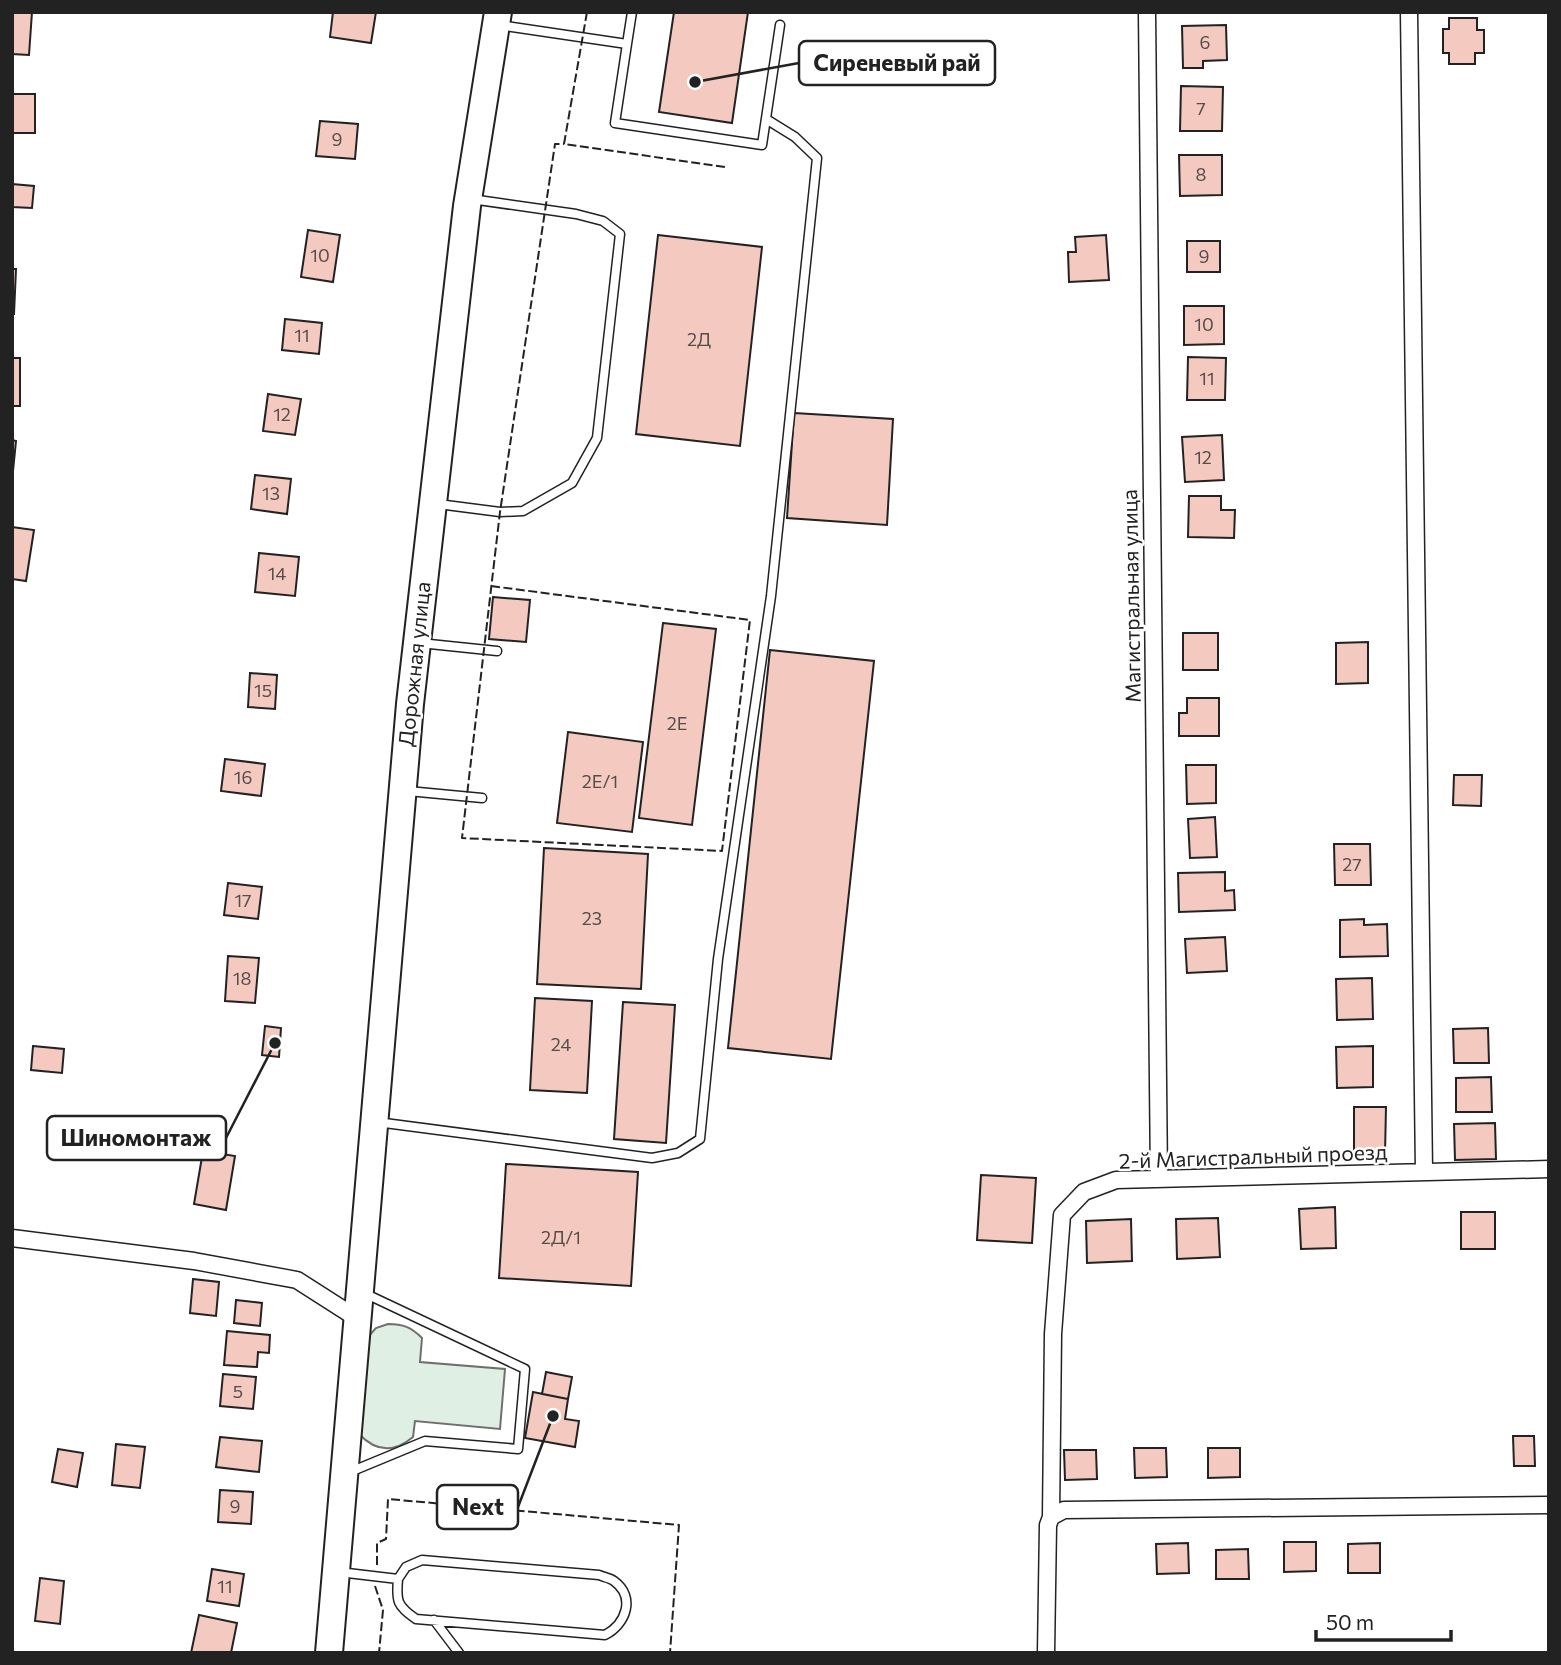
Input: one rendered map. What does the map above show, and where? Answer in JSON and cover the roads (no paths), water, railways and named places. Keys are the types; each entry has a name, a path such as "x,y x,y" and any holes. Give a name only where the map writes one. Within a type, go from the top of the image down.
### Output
{"main road":[{"name":"Дорожная улица","path":"330,1653 402,790 417,643 468,198 497,18"}],"street":[{"name":"Магистральная улица","path":"1147,12 1159,1179"},
{"path":"1409,12 1424,1172"},
{"name":"2-й Магистральный проезд","path":"1046,1653 1053,1334 1062,1215 1084,1192 1116,1180 1549,1169"},
{"path":"12,1238 194,1261 297,1280 358,1319"},
{"path":"1051,1517 1064,1510 1549,1505"}],"lane":[{"path":"632,12 615,123 762,145 780,25"},
{"path":"497,18 627,44"},
{"path":"374,1121 652,1158 678,1153 700,1139 718,960 771,596 817,158 794,137 766,119"},
{"path":"433,504 500,512 523,511 572,483 597,438 620,234 603,221 576,214 468,198"},
{"path":"417,643 497,652"},
{"path":"402,790 482,797"},
{"path":"345,1474 425,1441 517,1449 523,1382 524,1369 360,1291"},
{"path":"422,1560 598,1575 614,1580 625,1594 626,1612 621,1623 605,1635 416,1619 403,1610 396,1597 398,1578 406,1567 422,1560"},
{"path":"336,1572 398,1578"},
{"path":"434,1620 459,1653"}],"place":[{"name":"Сиреневый рай","path":"695,82"},
{"name":"Шиномонтаж","path":"275,1043"},
{"name":"Next","path":"553,1416"}]}
